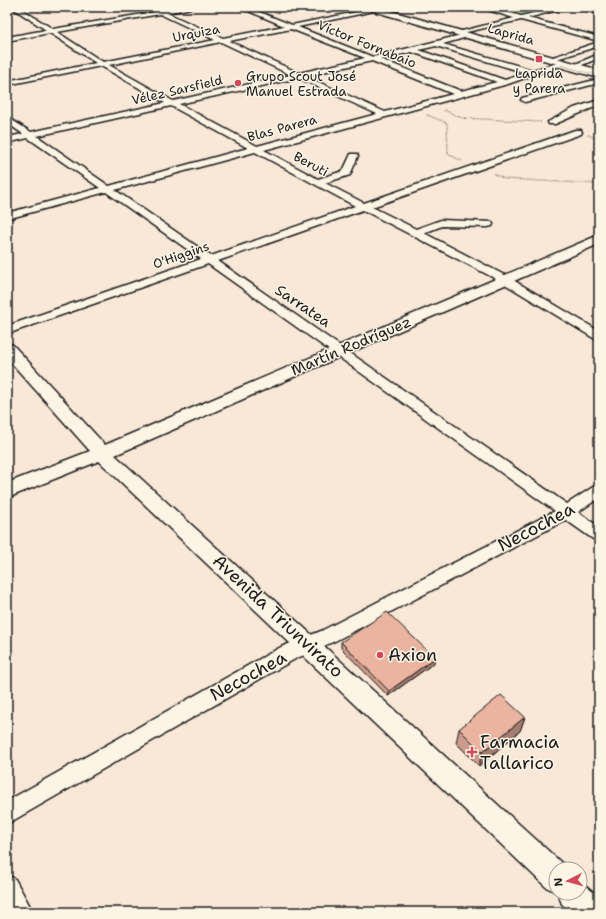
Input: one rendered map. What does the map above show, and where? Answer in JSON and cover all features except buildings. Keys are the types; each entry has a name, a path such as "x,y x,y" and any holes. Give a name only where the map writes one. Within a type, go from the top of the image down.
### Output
{"street":[{"name":"Beruti","path":"14,7 102,64 171,103 254,149 504,279 599,336"},
{"path":"149,7 220,41 383,114"},
{"path":"7,39 193,7"},
{"name":"Víctor Fornabaio","path":"242,7 461,94"},
{"name":"Laprida","path":"369,7 550,59 560,64 575,66 599,73"},
{"name":"Urquiza","path":"7,83 390,7"},
{"path":"481,7 599,39"},
{"name":"Vélez Sarsfield","path":"7,140 412,50 564,7"},
{"path":"578,7 599,12"},
{"path":"437,44 531,72"},
{"path":"550,59 599,44"},
{"path":"412,50 506,82"},
{"path":"575,66 599,56"},
{"name":"Blas Parera","path":"7,216 506,82 531,72 560,64"},
{"path":"525,100 599,81"},
{"path":"552,122 576,110 599,102"},
{"name":"Sarratea","path":"7,119 340,351 599,535"},
{"name":"O'Higgins","path":"7,330 578,132"},
{"path":"317,182 347,173 354,156"},
{"path":"415,233 441,223 488,224"},
{"name":"Martín Rodríguez","path":"7,491 102,453 599,238"},
{"name":"Avenida Triunvirato","path":"7,348 102,453 548,870"},
{"name":"Necochea","path":"7,813 288,653 328,636 567,512 599,491"},
{"path":"7,887 21,912"},
{"path":"581,901 593,912"}],"lane":[{"path":"560,64 599,77"}],"path":[{"path":"438,108 462,118 552,122"},
{"path":"578,132 599,139"}],"green space":[{"path":"488,7 553,7 522,16"}],"place":[{"name":"Laprida y Parera","path":"539,59"},
{"name":"Grupo Scout José Manuel Estrada","path":"238,83"},
{"name":"Axion","path":"380,655"},
{"name":"Farmacia Tallarico","path":"472,752"}]}
